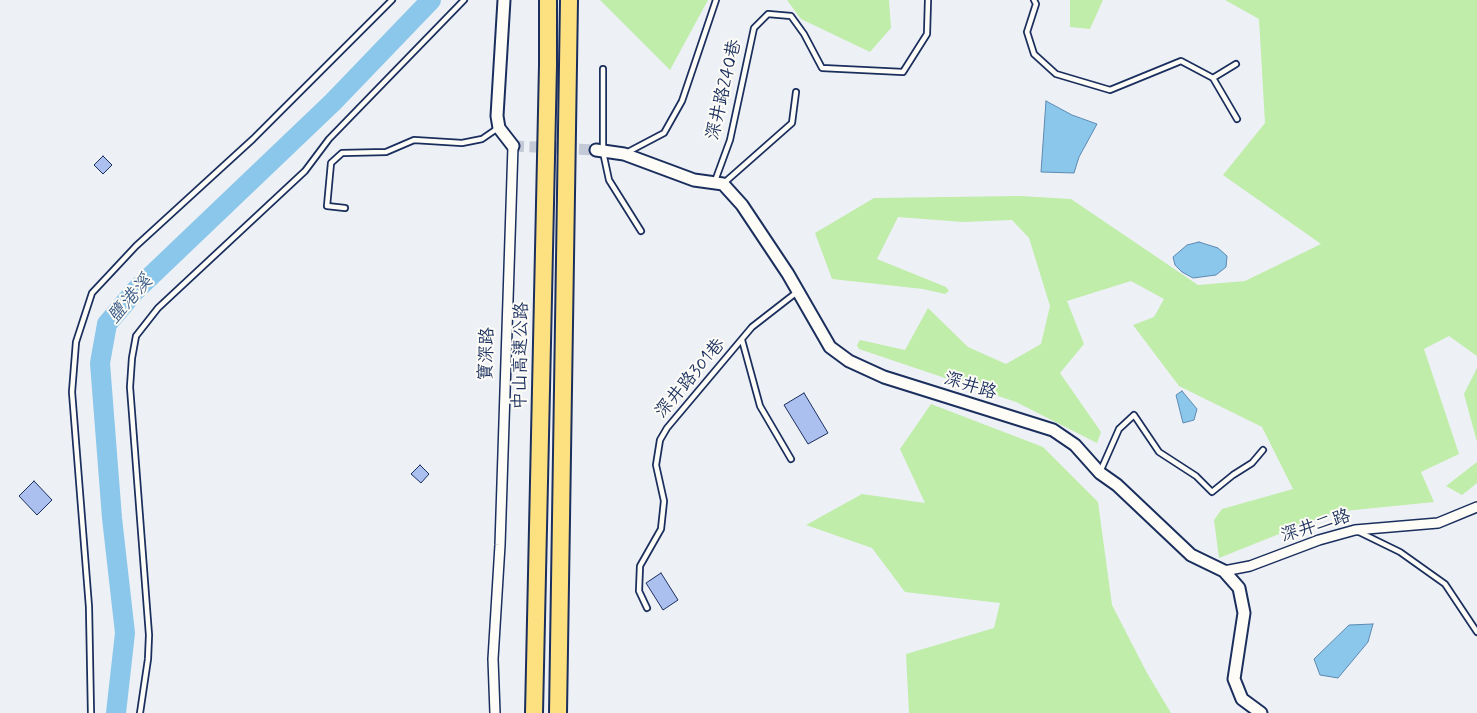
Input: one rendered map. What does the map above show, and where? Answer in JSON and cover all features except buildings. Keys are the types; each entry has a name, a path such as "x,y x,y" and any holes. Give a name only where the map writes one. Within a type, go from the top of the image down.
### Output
{"highway":[{"name":"中山高速公路","path":"534,713 548,0"},
{"path":"558,713 569,0"}],"street":[{"path":"500,128 498,116 504,0"},
{"name":"寶深路","path":"494,713 493,660 500,545 512,146 500,128"},
{"path":"600,151 624,154 694,180 719,183"},
{"name":"深井路","path":"719,183 742,206 798,291 830,347 848,361 884,377 1053,430 1075,445 1100,473 1117,485 1191,554 1224,572 1238,588 1244,613 1234,679 1242,699 1261,713"},
{"name":"深井二路","path":"1224,572 1250,566 1319,540 1355,530 1438,523 1477,507"}],"lane":[{"path":"91,713 89,606 72,392 76,342 92,293 136,246 253,139 392,0"},
{"path":"140,713 148,659 149,635 130,387 136,336 158,308 305,171 329,139 464,0"},
{"path":"624,154 664,133 682,101 716,0"},
{"name":"深井路240巷","path":"719,183 754,28 768,14 791,16 804,34 822,68 903,72 927,34 928,0"},
{"path":"1034,0 1036,4 1027,32 1034,54 1056,74 1110,90 1181,61 1213,78 1236,119"},
{"path":"1213,78 1236,64"},
{"path":"603,69 600,151 608,180 641,231"},
{"path":"719,183 792,123 796,92"},
{"path":"345,208 327,206 331,163 342,152 386,152 414,140 462,144 482,139 500,128"},
{"name":"深井路301巷","path":"647,608 639,591 640,566 661,529 664,501 656,465 660,440 667,428 752,327 798,291"},
{"name":"深井路301巷","path":"742,340 760,406 792,460"},
{"path":"1100,473 1119,429 1134,415 1159,452 1196,476 1212,492 1233,474 1252,464 1263,450"},
{"path":"1355,530 1400,552 1445,584 1477,632"}],"green space":[{"path":"600,0 708,0 670,70"},
{"path":"787,0 889,0 891,28 870,52 801,19"},
{"path":"1070,0 1103,0 1090,29 1070,27"},
{"path":"1225,0 1477,0 1477,356 1449,336 1424,349 1459,454 1421,472 1434,502 1334,512 1219,558 1214,520 1222,509 1293,489 1262,427 1179,386 1133,325 1154,317 1164,299 1131,281 1067,301 1084,344 1060,373 1101,432 1097,443 1016,402 859,349 857,345 860,340 905,350 928,308 968,347 1006,364 1041,344 1050,306 1029,238 1012,220 963,222 898,217 877,259 946,287 949,291 945,294 923,289 832,279 815,233 874,198 1020,196 1071,199 1198,285 1245,281 1321,244 1223,175 1265,123 1259,19"},
{"path":"1477,368 1477,442 1464,394"},
{"path":"931,404 1043,447 1098,502 1112,605 1147,673 1171,713 909,713 906,654 994,628 1000,603 905,592 872,548 806,525 862,494 925,503 900,449"},
{"path":"1477,462 1477,483 1462,495 1446,486"}],"water":[{"path":"1046,101 1072,115 1097,124 1079,157 1074,173 1041,172"},
{"path":"1199,242 1218,248 1227,256 1226,267 1216,275 1193,278 1182,272 1175,265 1173,257 1187,245"},
{"path":"1182,391 1197,409 1194,420 1183,423 1176,395"},
{"path":"1373,624 1368,642 1338,678 1320,675 1314,659 1349,625"}],"waterway":[{"name":"鹽港溪","path":"116,713 125,633 112,518 100,363 107,324 135,291 333,102 431,0"}],"tunnel":[{"path":"513,146 596,150"}]}
